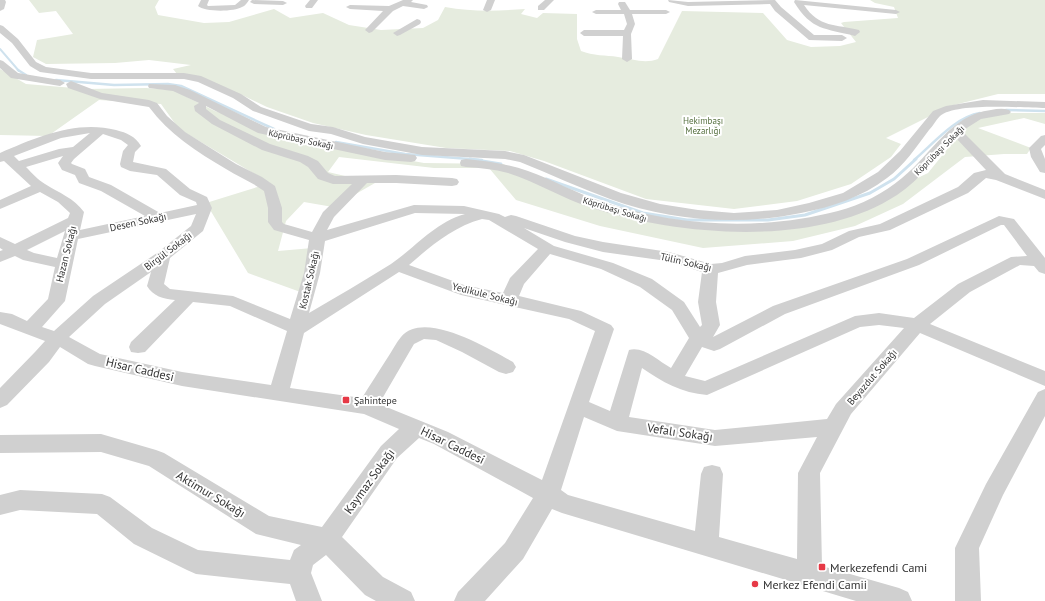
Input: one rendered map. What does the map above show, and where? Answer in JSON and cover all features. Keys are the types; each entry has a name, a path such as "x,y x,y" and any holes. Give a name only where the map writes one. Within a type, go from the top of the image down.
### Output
{"street":[{"path":"205,0 202,6 207,8 236,7 245,0"},
{"path":"487,10 491,0"},
{"path":"541,8 550,0"},
{"path":"620,0 627,12 631,24 627,33 627,59"},
{"path":"672,0 684,2 792,2 896,12"},
{"path":"369,30 390,9 403,1 424,7"},
{"path":"735,1 742,9"},
{"path":"772,1 812,38 845,38"},
{"path":"254,2 283,3"},
{"path":"792,2 823,27 856,32 855,33"},
{"path":"350,7 390,9"},
{"path":"833,13 845,8"},
{"path":"596,12 666,12"},
{"path":"397,33 417,22"},
{"name":"Köprübaşı Sokağı","path":"0,28 15,41 33,64 44,70 91,76 184,76 201,80 272,115 309,127 333,131 364,140 422,151 505,155 524,159 616,196 659,208 698,214 734,217 777,214 812,207 848,196 883,175 904,154 937,113 950,108 983,103 1045,105"},
{"path":"584,33 627,33"},
{"name":"Köprübaşı Sokağı","path":"0,63 16,76 71,84 160,86 175,88 196,96 239,120 268,132 385,156 499,167 525,175 595,204 624,213 646,219 710,227 785,227 844,214 880,200 908,180 956,131 972,118 986,114 1014,112 1045,113"},
{"path":"71,84 72,86 100,96 153,104 163,118 181,135 231,167 257,180 270,189 274,198 275,222 279,227 318,238 414,209 464,210 494,217 547,248 607,266 646,284 678,306 698,338 714,345 779,310 913,262 999,220 1009,222 1043,265"},
{"path":"213,87 196,96 201,111 216,122 266,147 304,158 314,164 323,176 333,180 364,179 452,182"},
{"path":"101,130 75,151 64,163 67,167 80,172 84,180 106,188 158,218"},
{"path":"8,154 56,135 78,131 101,130 110,132 131,140 135,146 129,151 126,164 135,168 161,172 185,192 202,200 205,208"},
{"path":"956,131 1000,177 1045,195"},
{"path":"1045,139 1035,148 1037,157 1045,169"},
{"path":"8,154 47,142 66,140"},
{"path":"17,166 63,152 75,151"},
{"name":"Hazan Sokağı","path":"8,154 17,166 40,187 62,199 77,212 56,301 29,329"},
{"name":"Tülin Sokağı","path":"398,266 444,228 464,218 482,214 494,215 526,223 570,239 603,247 669,257 710,269 723,268 745,261 795,255 827,247 854,234 885,227 908,217 963,190 979,176 986,174 1000,177"},
{"name":"Kostak Sokağı","path":"278,394 312,273 318,234 328,215 364,179"},
{"path":"0,205 40,187"},
{"name":"Desen Sokağı","path":"0,257 72,228 158,218 205,208"},
{"name":"Birgül Sokağı","path":"57,338 99,300 162,256 198,228 205,208"},
{"path":"0,242 29,257 64,264"},
{"path":"509,300 516,282 547,248"},
{"path":"162,256 155,286 166,294 233,301 297,329 398,266"},
{"name":"Beyazdut Sokağı","path":"809,574 809,473 844,409 917,325 964,288 1017,260 1043,265"},
{"name":"Yedikule Sokağı","path":"398,266 466,291 557,311 594,322 604,330 602,341 548,494 514,551 467,601"},
{"path":"674,379 698,338 706,333 711,325 707,302 710,269"},
{"path":"138,347 189,296"},
{"name":"Hisar Caddesi","path":"0,318 6,318 29,329 57,338 95,359 182,379 367,408 441,438 548,494 562,503 899,601"},
{"path":"617,423 636,355 674,379 693,387 707,388 855,322 866,319 897,320 917,325 1045,379"},
{"path":"367,408 408,340 418,333 433,332 445,336 506,367"},
{"path":"0,400 42,357 57,338"},
{"path":"968,601 967,548 994,491 1045,397"},
{"name":"Vefalı Sokağı","path":"578,406 617,423 715,438 834,427"},
{"name":"Kaymaz Sokağı","path":"298,573 303,558 326,539 389,452 402,439 417,428"},
{"name":"Aktimur Sokağı","path":"0,444 101,443 156,459 264,526 326,539"},
{"path":"706,544 712,474"},
{"path":"0,505 20,500 102,504 143,536 196,562 298,573 309,601"},
{"path":"326,539 374,586 402,601"}],"green space":[{"name":"Hekimbaşı Mezarlığı","path":"29,0 159,0 155,7 158,15 204,23 229,22 274,9 290,18 323,13 349,25 381,30 423,28 438,20 445,7 485,11 525,9 521,14 537,18 543,13 577,14 577,39 581,51 595,55 648,61 658,59 682,11 763,13 787,40 811,47 840,46 856,42 841,23 844,22 898,18 894,7 875,3 870,0 1045,0 1045,94 998,94 950,106 886,138 901,144 891,157 851,184 797,201 734,209 646,199 544,161 510,151 446,148 366,135 313,123 267,107 242,95 177,74 173,69 191,65 149,60 115,63 46,64 33,57 37,40 73,34 56,11 39,13"},
{"path":"0,69 26,84 86,89 146,88 173,90 215,111 307,142 424,163 503,164 622,214 695,228 821,224 928,173 970,121 1001,113 1045,113 1045,124 1024,118 978,128 1031,148 1027,154 965,157 903,204 855,226 793,241 703,248 600,226 516,200 489,168 434,168 339,157 328,172 375,183 333,207 304,202 286,221 278,251 324,247 306,294 248,273 206,203 270,183 179,129 161,104 99,100 48,136 0,135"}],"waterway":[{"path":"0,49 18,70"},
{"path":"18,70 26,75"},
{"path":"56,80 114,85 168,84 181,86 274,129"},
{"path":"1006,110 1045,111"},
{"path":"914,160 953,125 980,113"},
{"path":"336,142 405,154 471,159"},
{"path":"471,159 482,160"},
{"path":"471,159 501,164"},
{"path":"546,179 643,213 687,220 768,220 805,215 870,193 894,179 916,159"}],"place":[{"name":"Şahintepe","path":"346,400"},
{"name":"Merkezefendi Cami","path":"822,567"},
{"name":"Merkez Efendi Camii","path":"755,584"}]}
